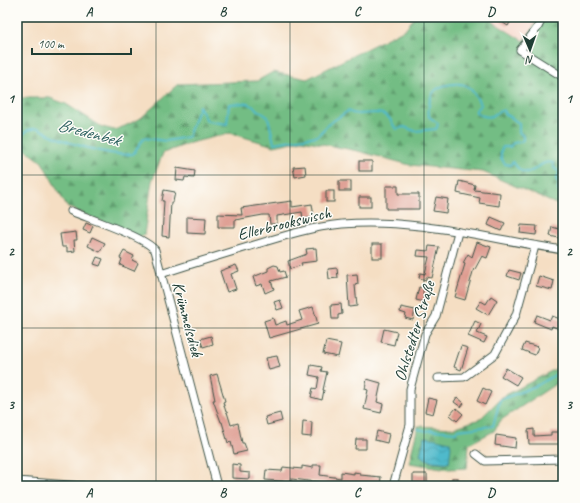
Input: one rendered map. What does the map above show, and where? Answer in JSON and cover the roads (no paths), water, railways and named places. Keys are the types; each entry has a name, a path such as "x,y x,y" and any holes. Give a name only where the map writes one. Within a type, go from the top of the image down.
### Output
{"street":[{"path":"543,17 538,27 520,50 563,77"},
{"name":"Krümmelsdiek","path":"71,211 134,237 150,245 155,250 217,486"},
{"name":"Ellerbrookswisch","path":"161,274 282,236 305,230 340,224 393,223 421,226 563,250"},
{"name":"Ohlstedter Straße","path":"393,486 410,425 410,389 425,334 436,316 458,232"},
{"path":"438,378 464,377 495,354 516,315 535,246"},
{"path":"476,454 485,461 563,459"},
{"path":"17,481 83,486"}],"water":[{"path":"427,437 450,442 449,463 430,461 420,455 424,438"}],"waterway":[{"name":"Bredenbek","path":"20,137 28,130 38,128 71,143 98,151 133,154 144,138 166,141 188,137 199,106 207,121 227,124 229,104 248,103 268,117 274,143 317,136 330,123 348,111 357,114 379,113 389,118 396,129 404,127 415,131 436,129 438,123 429,117 429,105 433,93 440,87 450,84 460,84 468,87 474,93 481,105 476,110 476,113 482,116 490,117 504,110 504,114 508,115 519,123 519,132 523,136 523,140 513,143 510,147 503,147 501,150 501,158 505,164 510,165 513,162 519,170 530,172 545,163 553,163 554,168 559,172 556,179 559,184 558,190 563,198"},
{"path":"418,429 427,431 456,432 457,430 493,426 500,400 538,385 563,370"}]}
